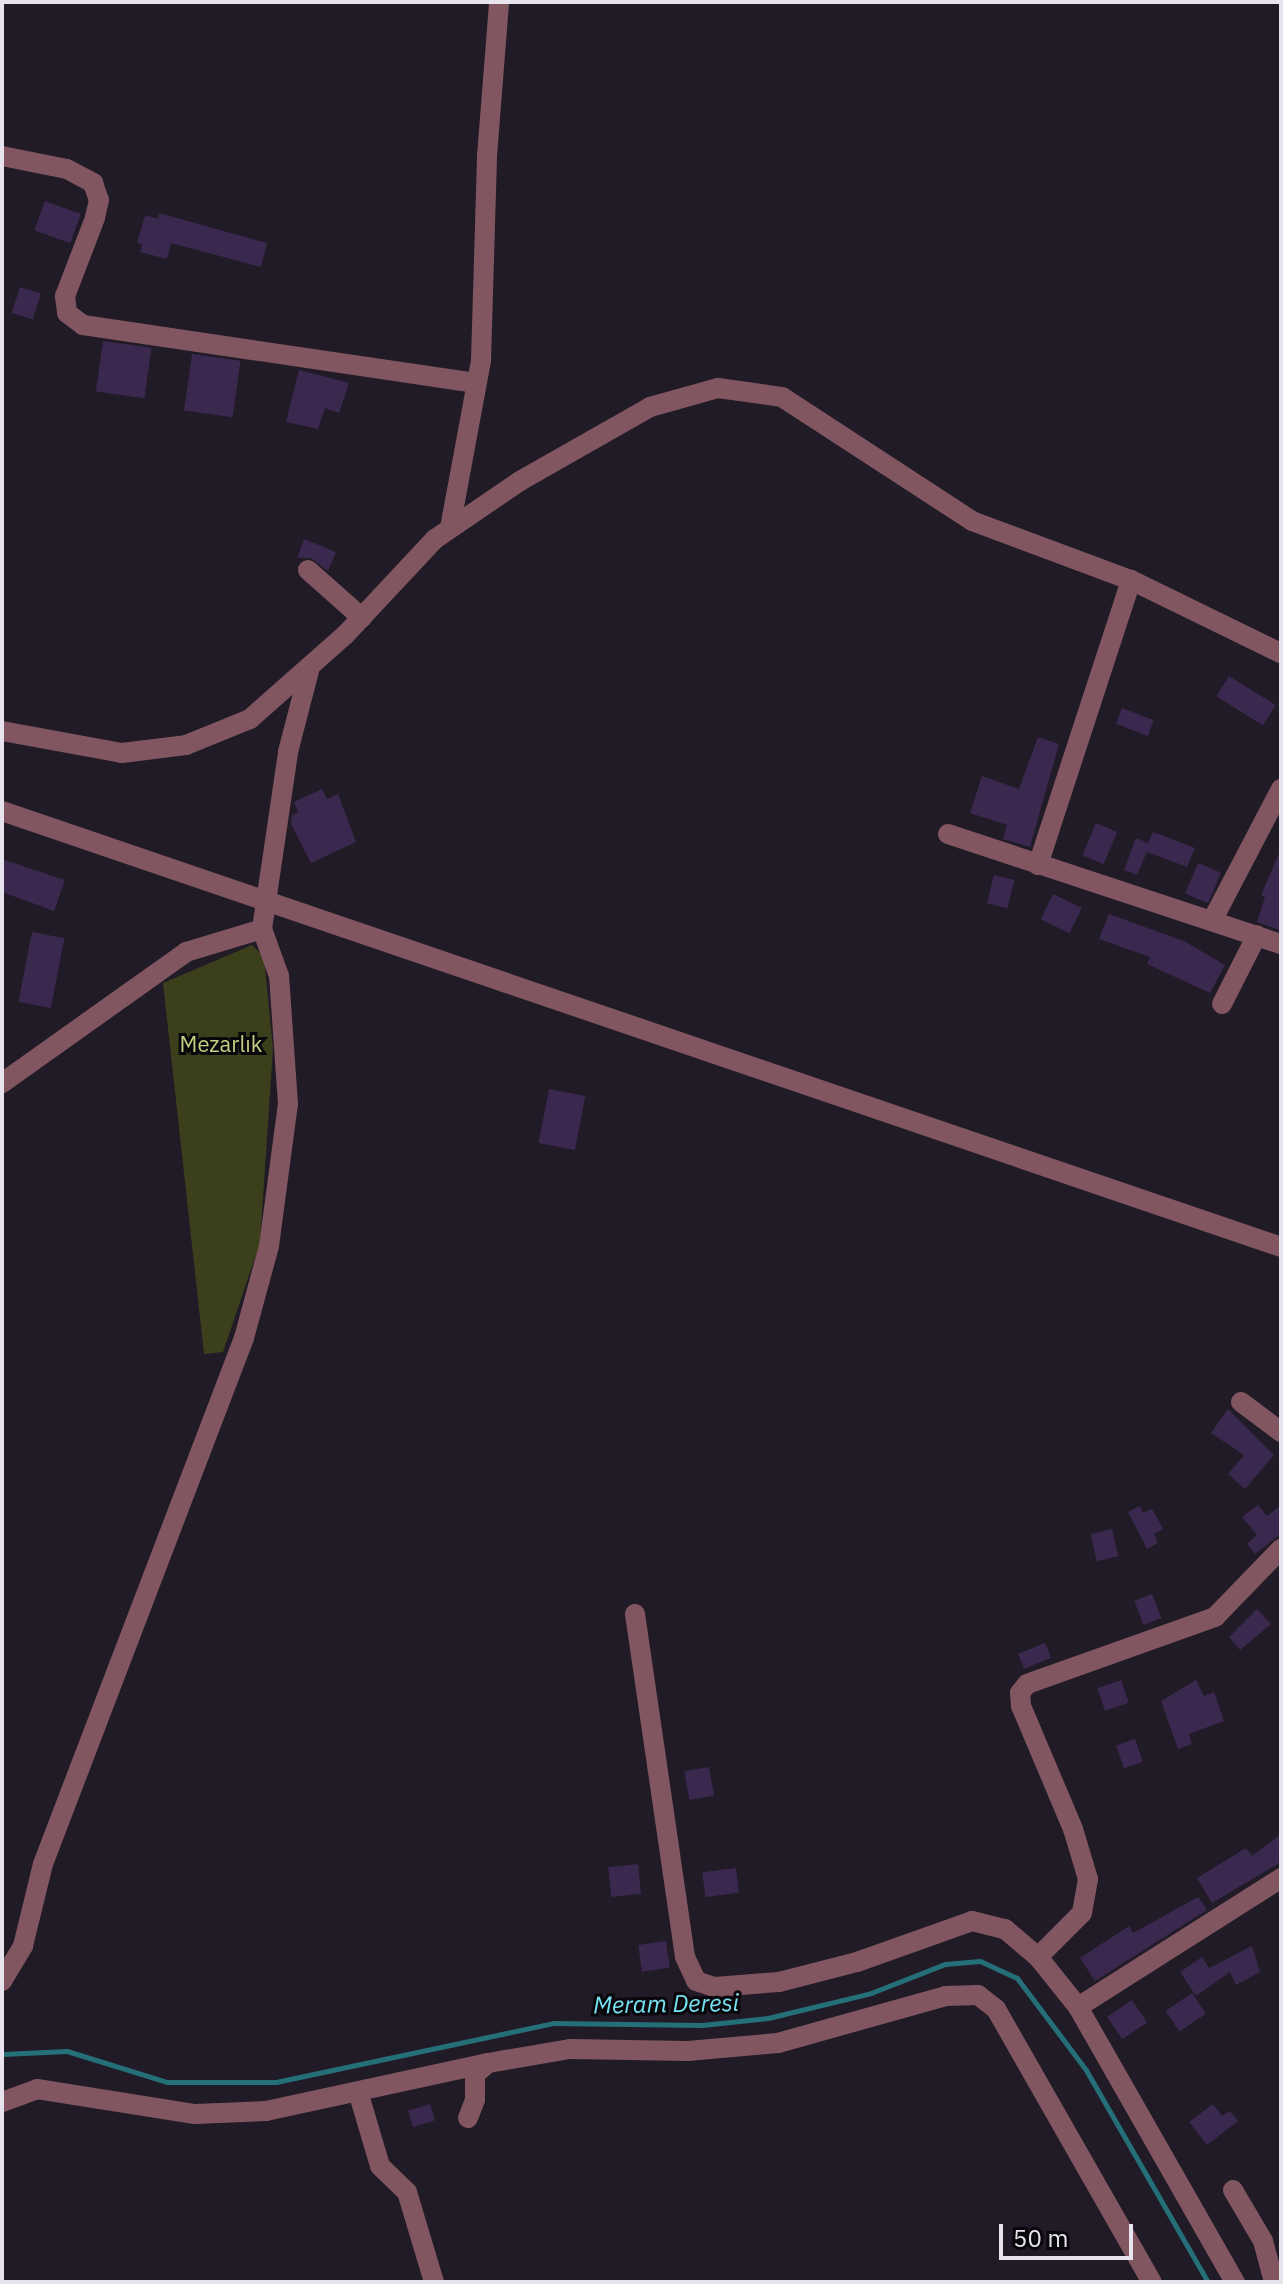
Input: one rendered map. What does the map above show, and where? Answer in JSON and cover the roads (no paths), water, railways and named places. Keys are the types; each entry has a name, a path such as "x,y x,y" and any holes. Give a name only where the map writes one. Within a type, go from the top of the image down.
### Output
{"street":[{"path":"450,528 476,383 499,2"},
{"path":"2,156 67,169 93,183 99,200 95,218 65,296 67,313 83,325 476,383"},
{"path":"2,731 122,753 186,745 250,719 362,618 450,528 650,407 718,388 782,397 972,521 1131,580 1281,653"},
{"path":"308,570 362,618"},
{"path":"1038,865 1131,580"},
{"path":"2,1981 23,1946 43,1864 244,1338 269,1246 288,1104 279,976 262,929 288,752 310,666"},
{"path":"1213,919 1281,789"},
{"path":"2,811 1281,1247"},
{"path":"948,834 1213,919 1281,944"},
{"path":"2,1083 186,952 262,929"},
{"path":"1222,1004 1257,935"},
{"path":"1241,1402 1281,1432"},
{"path":"1038,1957 1082,1913 1088,1879 1073,1829 1021,1706 1020,1693 1027,1684 1215,1617 1241,1584 1281,1549"},
{"path":"635,1614 685,1957 696,1981 715,1987 779,1982 857,1962 972,1921 1005,1929 1038,1957 1078,2007 1235,2282"},
{"path":"1078,2007 1281,1878"},
{"path":"2,2102 37,2089 195,2114 266,2111 359,2095 488,2063 570,2049 688,2051 778,2043 946,1996 978,1995 996,2009 1152,2282"},
{"path":"468,2118 475,2100 475,2074 488,2063"},
{"path":"359,2095 380,2166 407,2192 434,2282"},
{"path":"1233,2190 1263,2241 1274,2282"}],"waterway":[{"name":"Meram Deresi","path":"2,2054 67,2051 167,2082 276,2082 553,2023 702,2025 768,2018 871,1993 945,1964 980,1961 1017,1978 1086,2070 1208,2282"}],"park label":[{"name":"Mezarlık","path":"221,1044"}]}
